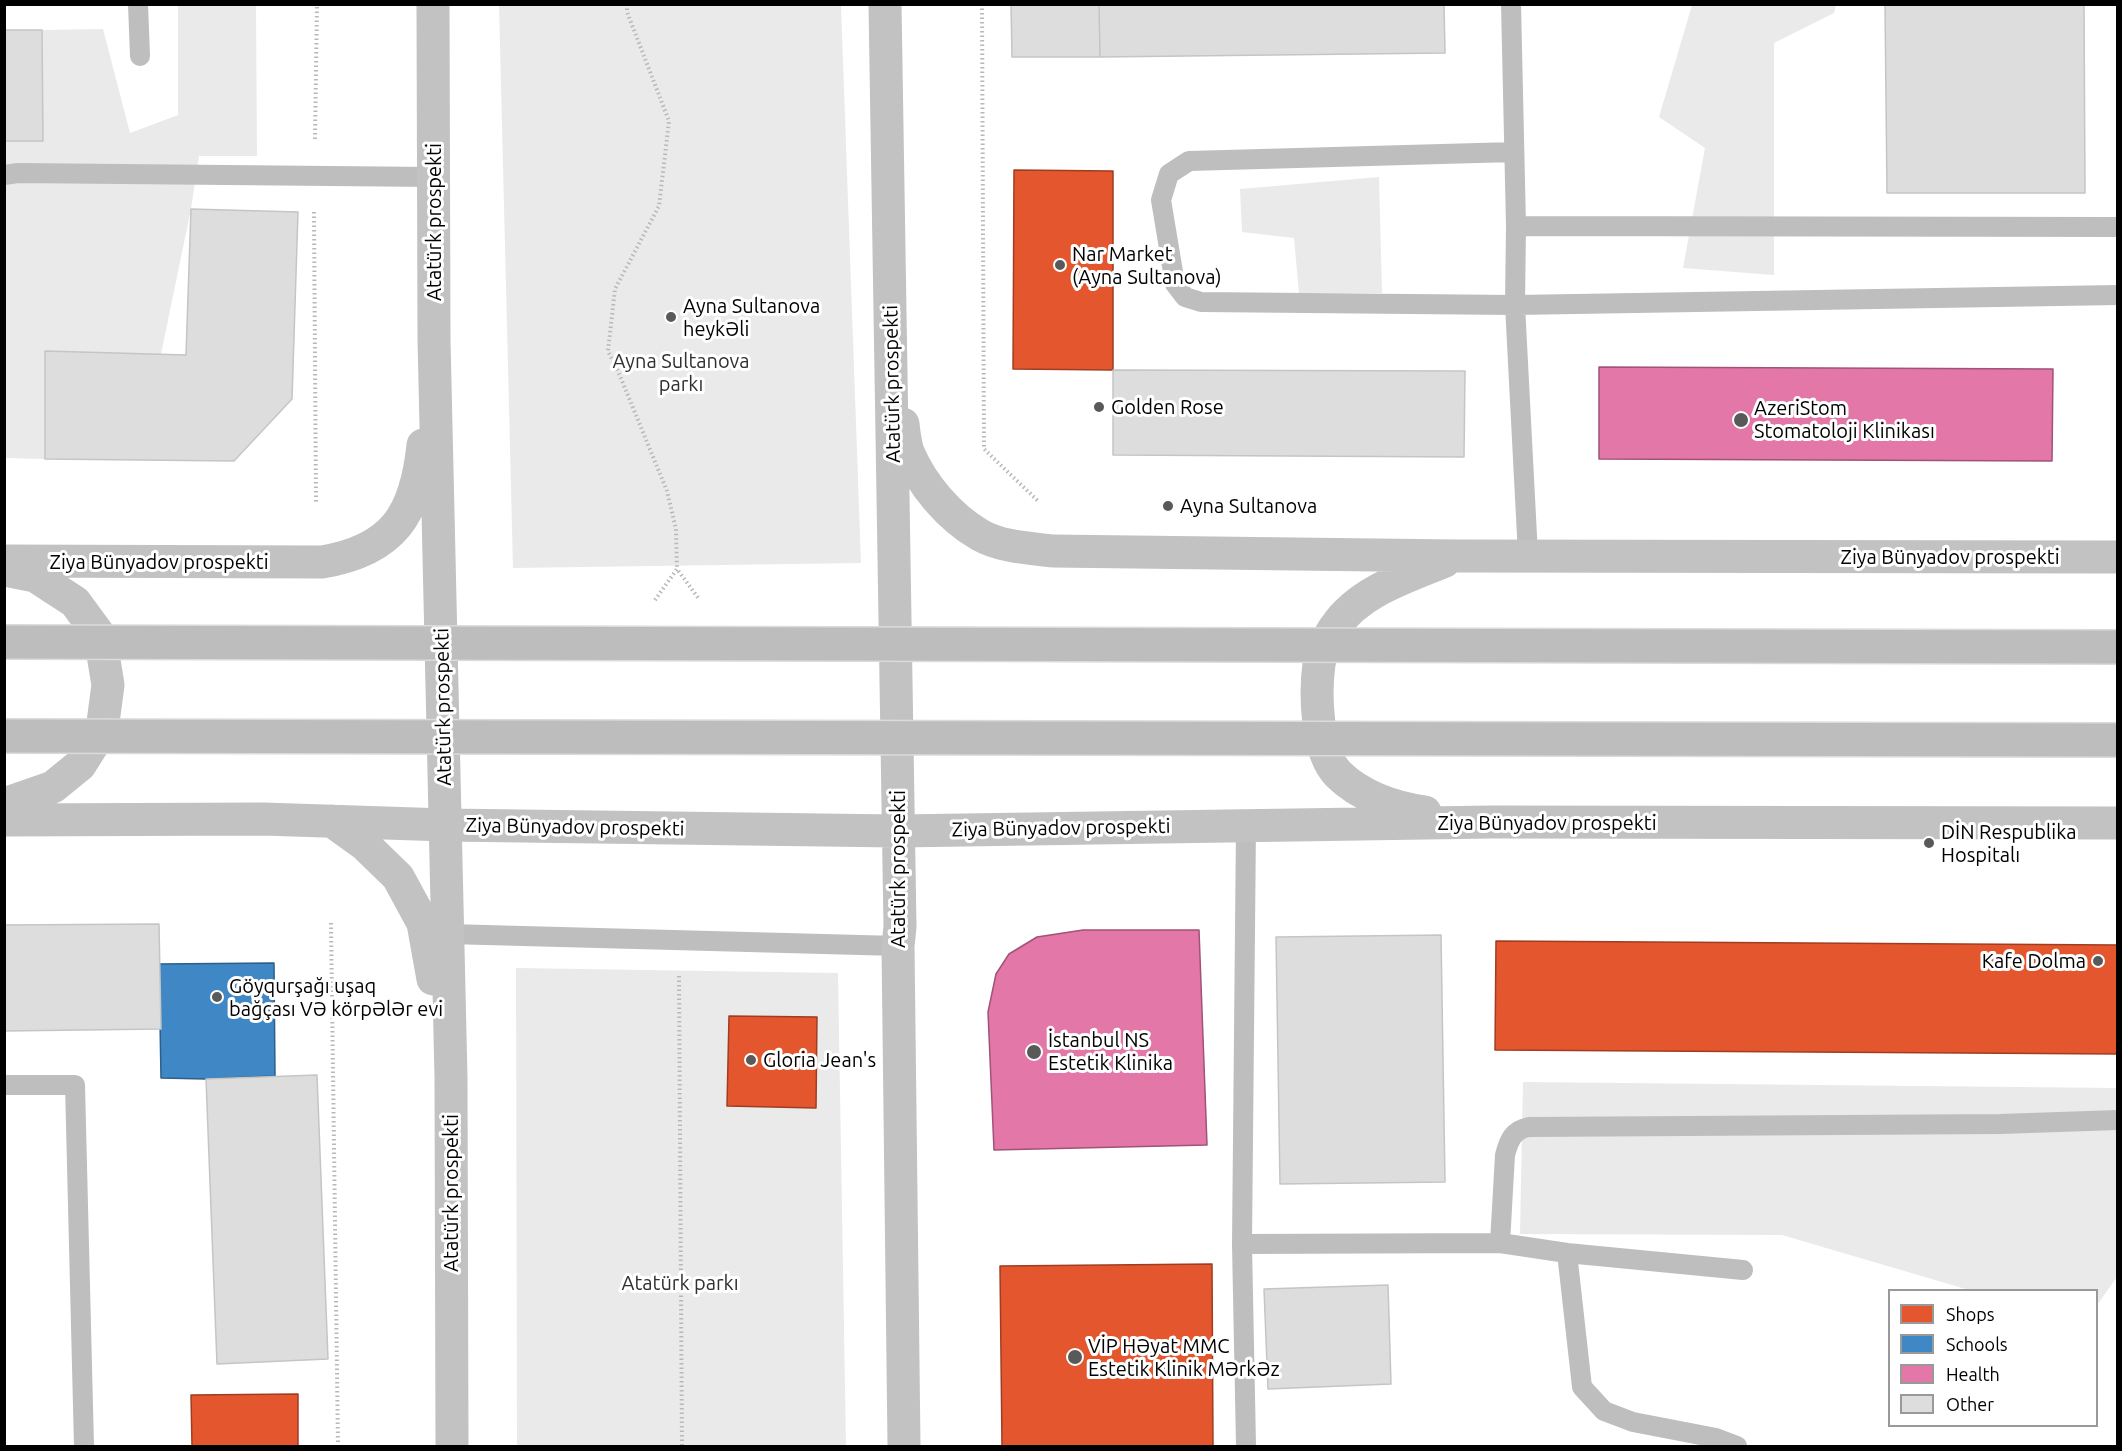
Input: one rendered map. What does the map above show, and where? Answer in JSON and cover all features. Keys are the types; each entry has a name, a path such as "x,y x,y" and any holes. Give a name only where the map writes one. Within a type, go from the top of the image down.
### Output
{"main road":[{"name":"Atatürk prospekti","path":"433,4 434,339 451,1077 452,1446"},
{"name":"Atatürk prospekti","path":"885,4 898,831 904,1446"},
{"name":"Ziya Bünyadov prospekti","path":"4,561 322,562 345,558 371,548 398,526 413,497 421,467 434,339"},
{"name":"Ziya Bünyadov prospekti","path":"891,361 907,449 921,477 937,498 982,536 1017,547 1053,551 1457,556 2118,558"},
{"path":"1457,556 1391,584 1358,603 1336,626 1319,661 1317,705 1323,744 1337,773 1369,797 1418,812 1491,822"},
{"path":"4,570 35,576 75,602 100,636 108,686 102,730 80,765 53,787 4,804"},
{"path":"4,642 2118,647"},
{"path":"4,736 2118,740"},
{"name":"Ziya Bünyadov prospekti","path":"4,820 263,819 446,825 898,831 1491,822 2118,823"},
{"path":"332,821 364,844 398,877 423,923 451,1077"}],"lane":[{"path":"138,4 140,56"},
{"path":"1511,4 1516,226 1515,305 1528,555"},
{"path":"1514,152 1189,161 1169,174 1161,200 1175,284 1185,297 1201,302 1515,305 2118,295"},
{"path":"4,175 18,173 434,177"},
{"path":"1516,226 2118,227"},
{"path":"1246,825 1242,1244 1246,1446"},
{"path":"448,934 898,946"},
{"path":"4,1085 75,1085 84,1446"},
{"path":"1500,1243 1505,1155 1508,1143 1519,1129 1529,1126 2000,1124 2118,1119"},
{"path":"1242,1244 1500,1243 1567,1253 1743,1270"},
{"path":"1567,1253 1582,1387 1604,1411 1633,1422 1716,1438 1737,1446"}],"path":[{"path":"316,504 314,176 317,4"},
{"path":"627,4 627,12 669,121 659,206 615,289 608,351 667,491 676,529 677,569"},
{"path":"982,4 984,449 1038,501"},
{"path":"331,923 338,1446"},
{"path":"679,939 682,1446"}],"green space":[{"path":"178,5 256,5 257,156 199,156 191,209 161,354 45,351 45,459 5,458 5,141 43,140 42,30 103,29 130,133 178,115"},
{"name":"Ayna Sultanova parkı","path":"499,5 841,5 861,563 513,568"},
{"path":"1692,5 1836,5 1834,13 1774,43 1774,275 1683,268 1705,148 1659,117"},
{"path":"1379,177 1382,293 1299,293 1294,238 1242,232 1240,189"},
{"name":"Atatürk parkı","path":"516,968 838,973 846,1446 517,1446"},
{"path":"1523,1082 2117,1088 2117,1277 2098,1304 2098,1289 1966,1289 1782,1235 1520,1234"}],"building: Shops":[{"path":"1014,170 1113,171 1113,370 1013,369"},
{"path":"1496,941 2118,945 2118,1054 1495,1050"},
{"path":"729,1016 817,1017 816,1108 727,1106"},
{"path":"1212,1264 1213,1446 1002,1446 1000,1266"},
{"path":"298,1394 298,1446 192,1446 191,1395"}],"building: Schools":[{"name":"Göyqurşağı uşaq bağçası Və körpələr evi","path":"274,963 275,1076 161,1078 159,964"}],"building: Health":[{"path":"1599,367 2053,369 2052,461 1599,459"},
{"path":"1083,930 1199,930 1207,1145 994,1150 988,1012 996,974 1009,954 1037,937"}],"building: Other":[{"path":"1011,4 1099,4 1100,57 1012,57"},
{"path":"1099,4 1444,4 1445,53 1100,57"},
{"path":"1885,4 2084,4 2085,193 1887,193"},
{"path":"4,30 42,30 43,141 4,141"},
{"path":"191,209 298,212 292,399 234,461 45,459 45,351 186,355"},
{"path":"1113,370 1465,371 1464,457 1113,455"},
{"path":"159,924 161,1029 4,1031 4,925"},
{"path":"1441,935 1445,1182 1280,1184 1276,937"},
{"path":"317,1075 328,1359 217,1364 206,1079"},
{"path":"1388,1285 1391,1384 1268,1389 1264,1289"}],"place":[{"name":"Nar Market (Ayna Sultanova)","path":"1060,265"},
{"name":"Ayna Sultanova heykəli","path":"671,317"},
{"name":"Golden Rose","path":"1099,407"},
{"name":"AzeriStom Stomatoloji Klinikası","path":"1741,420"},
{"name":"Ayna Sultanova","path":"1168,506"},
{"name":"DİN Respublika Hospitalı","path":"1929,843"},
{"name":"Kafe Dolma","path":"2098,961"},
{"name":"Göyqurşağı uşaq bağçası Və körpələr evi","path":"217,997"},
{"name":"İstanbul NS Estetik Klinika","path":"1034,1052"},
{"name":"Gloria Jean's","path":"751,1060"},
{"name":"VİP Həyat MMC Estetik Klinik Mərkəz","path":"1075,1357"}]}
